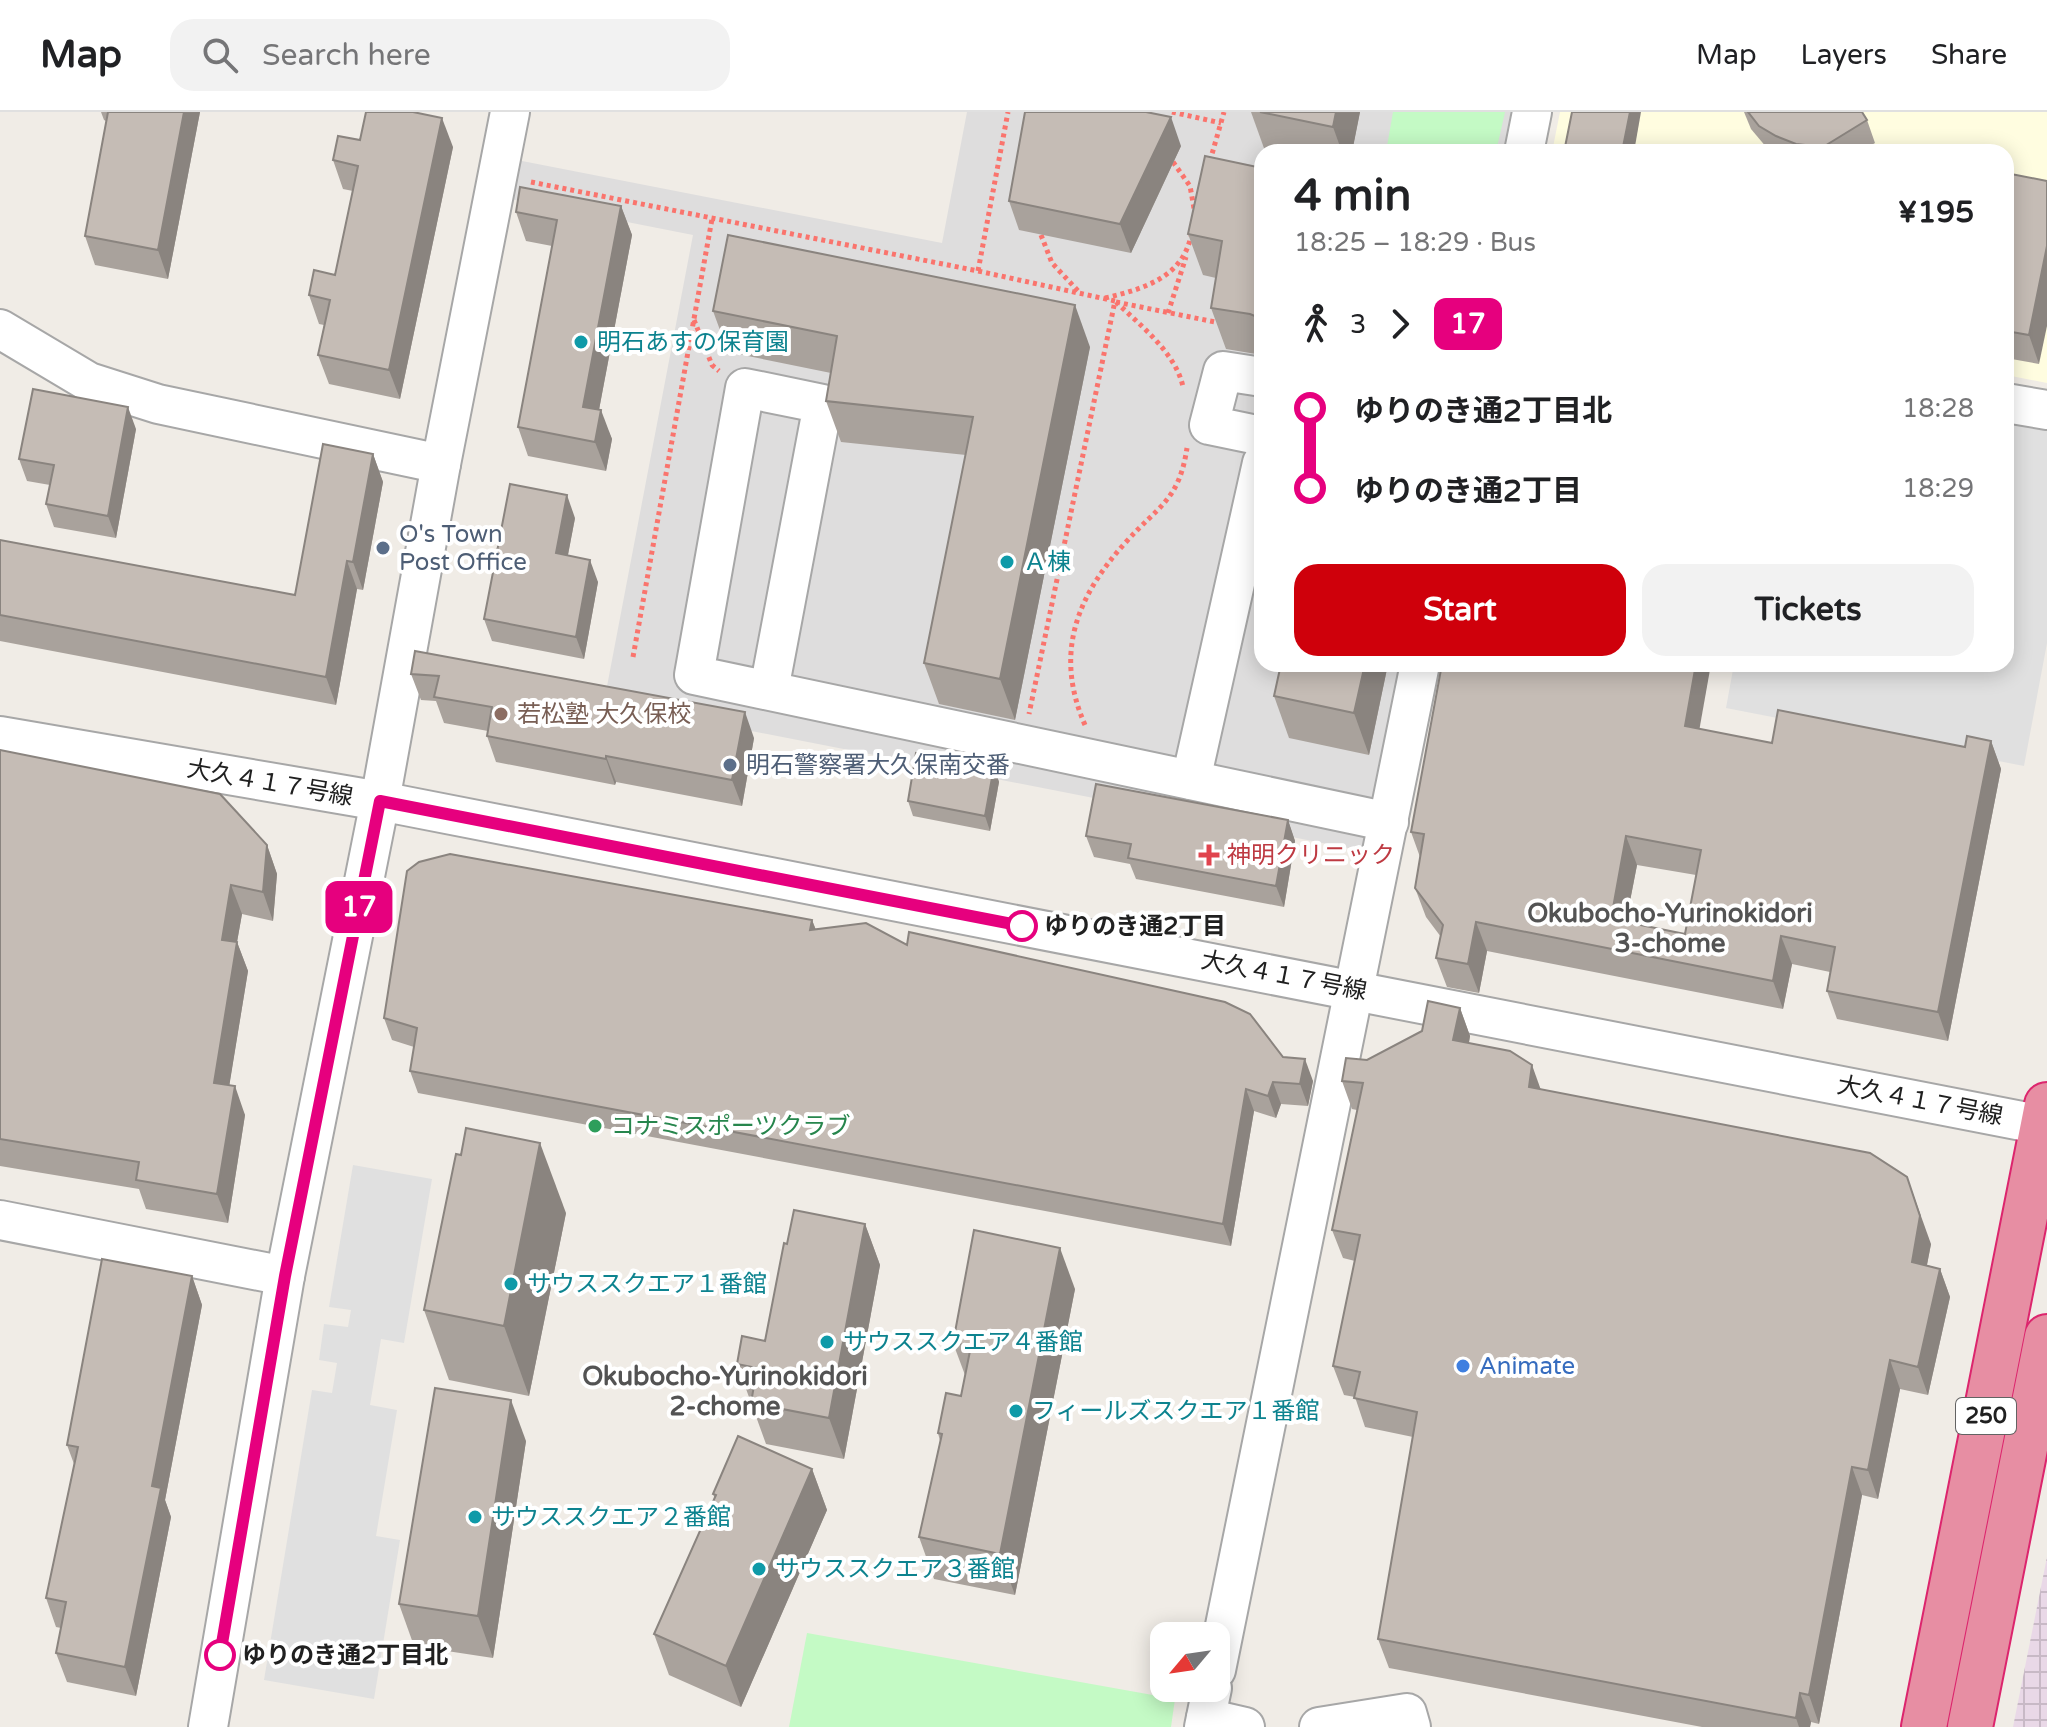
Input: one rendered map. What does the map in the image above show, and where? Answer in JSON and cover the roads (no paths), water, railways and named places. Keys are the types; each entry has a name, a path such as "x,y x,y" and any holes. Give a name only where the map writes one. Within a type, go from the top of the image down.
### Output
{"highway":[{"name":"250","path":"1924,1727 2046,1118"},
{"name":"250","path":"1970,1727 2046,1352"}],"street":[{"path":"208,1727 285,1276 380,801 441,464 510,112"},
{"path":"1526,144 1532,112"},
{"path":"0,329 89,382 158,404 441,464"},
{"path":"1254,376 1223,371 1209,425 1254,434"},
{"path":"769,690 823,404 745,388 694,675 1389,822"},
{"path":"2014,404 2047,410"},
{"path":"1191,780 1254,499"},
{"path":"1226,1622 1418,672"},
{"name":"大久４１７号線","path":"0,736 380,801 1353,990 2046,1118"},
{"path":"0,1220 285,1276"},
{"path":"1208,1711 1245,1727"},
{"path":"1319,1727 1407,1713 1411,1727"}],"place":[{"name":"明石あすの保育園","path":"581,342"},
{"name":"O's Town Post Office","path":"383,548"},
{"name":"Ａ棟","path":"1007,562"},
{"name":"若松塾 大久保校","path":"501,714"},
{"name":"明石警察署大久保南交番","path":"730,765"},
{"name":"神明クリニック","path":"1209,855"},
{"name":"ゆりのき通2丁目","path":"1022,926"},
{"name":"コナミスポーツクラブ","path":"595,1126"},
{"name":"サウススクエア１番館","path":"511,1284"},
{"name":"サウススクエア４番館","path":"827,1342"},
{"name":"Animate","path":"1463,1366"},
{"name":"フィールズスクエア１番館","path":"1016,1411"},
{"name":"サウススクエア２番館","path":"475,1517"},
{"name":"サウススクエア３番館","path":"759,1569"},
{"name":"ゆりのき通2丁目北","path":"220,1655"}],"district":[{"name":"Okubocho-Yurinokidori 3-chome","path":"1670,928"},
{"name":"Okubocho-Yurinokidori 2-chome","path":"725,1391"}]}
